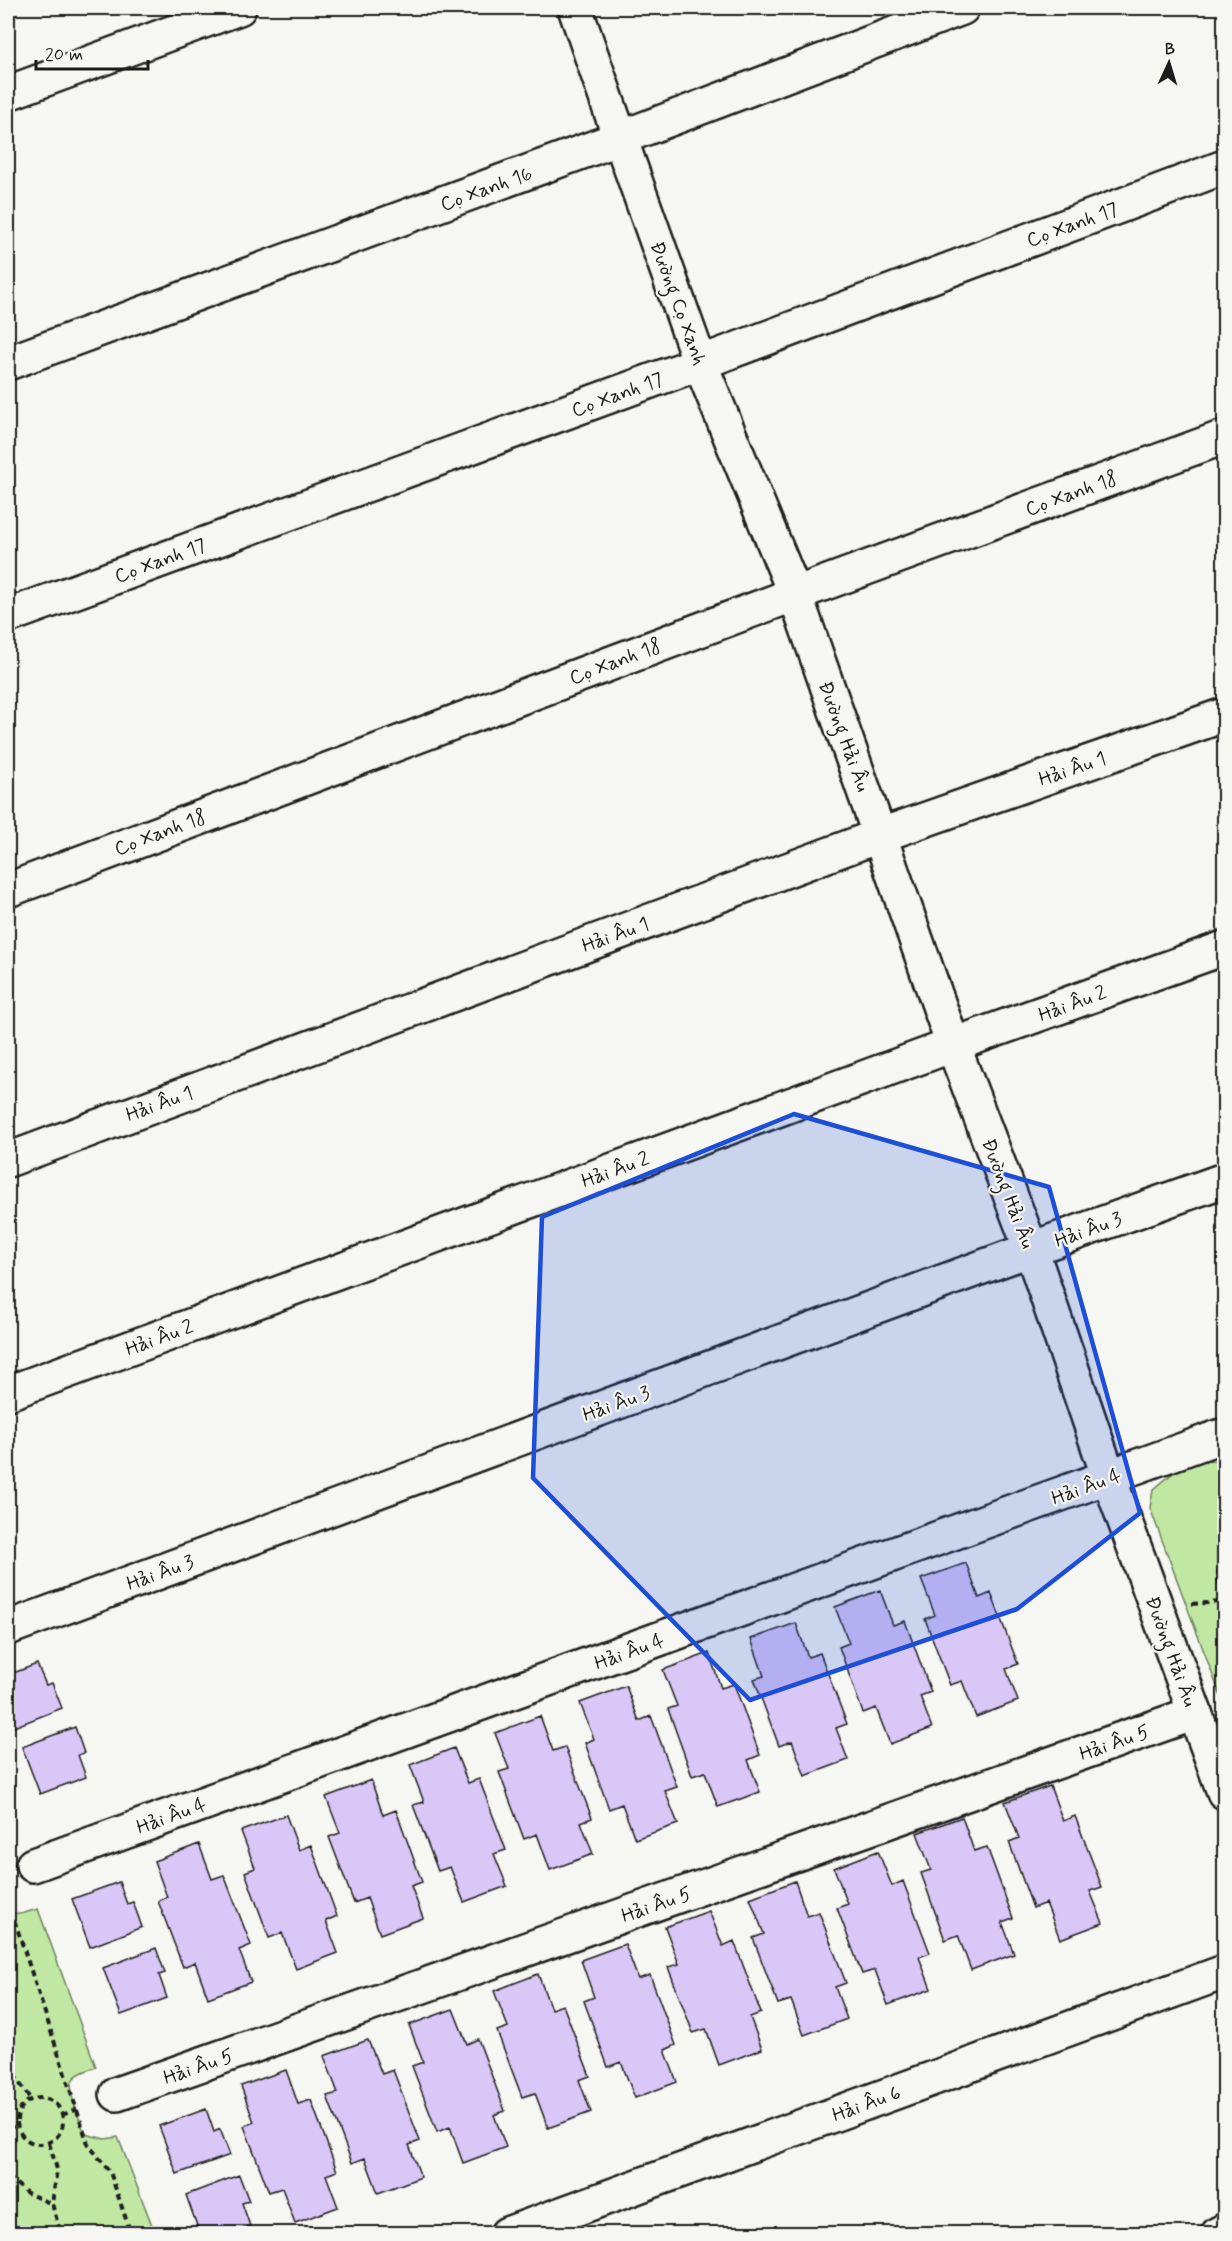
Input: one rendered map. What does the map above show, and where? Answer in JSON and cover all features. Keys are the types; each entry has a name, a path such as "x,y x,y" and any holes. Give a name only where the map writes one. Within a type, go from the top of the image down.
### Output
{"street":[{"path":"8,93 239,8"},
{"name":"Đường Cọ Xanh","path":"575,8 700,363 795,594"},
{"name":"Cọ Xanh 16","path":"8,363 620,138 962,8"},
{"name":"Cọ Xanh 17","path":"8,616 700,363 1224,167"},
{"name":"Cọ Xanh 18","path":"8,890 795,594 1224,437"},
{"name":"Đường Hải Âu","path":"795,594 881,835 952,1045 1031,1249 1109,1478 1224,1792"},
{"name":"Hải Âu 1","path":"8,1160 881,835 1224,715"},
{"name":"Hải Âu 2","path":"8,1393 952,1045 1224,948"},
{"name":"Hải Âu 3","path":"8,1628 1031,1249 1224,1180"},
{"name":"Hải Âu 4","path":"33,1865 1224,1435"},
{"name":"Hải Âu 5","path":"117,2094 1195,1713"},
{"name":"Hải Âu 6","path":"507,2234 1224,1972"},
{"path":"1218,2234 1224,2231"}],"path":[{"path":"1187,1604 1223,1603 1218,1576 1224,1538"},
{"path":"8,1912 16,1925 88,2144 110,2172 131,2234"},
{"path":"8,2066 31,2100"},
{"path":"39,2099 53,2103 62,2115 63,2122 59,2134 48,2143 35,2144 28,2141 23,2137 17,2125 20,2110 31,2100 39,2099"},
{"path":"62,2115 77,2109"},
{"path":"8,2128 17,2125"},
{"path":"48,2143 57,2169 52,2204 61,2234"},
{"path":"8,2177 27,2193 52,2204"}],"highlighted area":[{"path":"794,1114 1049,1187 1140,1513 1017,1609 750,1700 533,1478 542,1217"}],"green space":[{"path":"1198,1460 1224,1461 1224,1705 1150,1508 1153,1490 1179,1468"},
{"path":"38,1909 96,2067 74,2078 71,2090 77,2114 85,2134 105,2139 118,2137 155,2233 8,2233 8,1912 21,1914"}],"building":[{"path":"966,1563 979,1598 991,1593 1018,1664 1006,1669 1018,1701 976,1717 962,1681 950,1685 925,1619 935,1615 921,1579"},
{"path":"880,1590 893,1625 905,1621 931,1692 920,1696 932,1728 890,1744 876,1708 863,1713 839,1647 849,1643 835,1607"},
{"path":"796,1623 808,1657 820,1653 847,1724 836,1728 848,1760 805,1776 792,1741 779,1746 754,1679 764,1676 751,1639"},
{"path":"709,1653 721,1688 734,1684 760,1755 748,1760 760,1792 718,1807 705,1772 692,1776 668,1709 677,1706 663,1670"},
{"path":"37,1664 46,1685 52,1683 62,1708 9,1729 8,1675"},
{"path":"626,1686 639,1721 651,1716 677,1787 665,1791 678,1824 635,1839 622,1804 609,1809 585,1743 594,1739 580,1703"},
{"path":"540,1716 553,1751 565,1747 592,1818 581,1822 593,1854 550,1870 537,1834 524,1839 499,1772 509,1769 495,1733"},
{"path":"75,1727 84,1753 78,1755 86,1777 40,1794 22,1747"},
{"path":"454,1748 468,1783 479,1779 506,1850 494,1854 507,1886 464,1902 450,1867 438,1871 413,1805 424,1802 410,1765"},
{"path":"371,1780 383,1815 396,1810 422,1882 411,1886 423,1918 380,1934 367,1898 354,1903 329,1837 340,1833 326,1797"},
{"path":"1050,1786 1063,1821 1075,1816 1102,1887 1090,1891 1103,1923 1060,1939 1046,1903 1033,1908 1009,1842 1019,1838 1005,1802"},
{"path":"286,1815 299,1850 311,1845 337,1916 326,1921 338,1953 296,1969 282,1933 269,1938 245,1872 255,1868 241,1831"},
{"path":"962,1817 974,1851 987,1847 1013,1918 1002,1922 1014,1954 971,1970 958,1935 945,1940 921,1873 931,1870 917,1833"},
{"path":"199,1844 212,1879 224,1875 251,1945 239,1950 251,1982 208,1998 195,1962 183,1967 158,1901 167,1897 154,1861"},
{"path":"878,1851 892,1886 903,1881 930,1953 919,1957 931,1989 888,2005 875,1970 862,1974 837,1908 848,1904 834,1868"},
{"path":"795,1881 807,1916 819,1912 846,1983 835,1987 847,2019 804,2035 791,2000 778,2004 753,1938 764,1934 750,1898"},
{"path":"119,1882 127,1904 133,1902 142,1927 90,1947 72,1899"},
{"path":"709,1911 723,1946 734,1941 761,2013 750,2017 762,2049 719,2065 706,2029 693,2033 668,1967 679,1964 665,1927"},
{"path":"625,1944 638,1979 650,1975 676,2045 665,2050 677,2082 635,2098 621,2062 608,2067 584,2001 594,1997 581,1960"},
{"path":"156,1948 165,1973 159,1975 167,1998 121,2015 103,1968"},
{"path":"538,1974 551,2009 563,2005 590,2076 579,2080 591,2112 548,2128 535,2093 522,2097 497,2031 508,2027 494,1991"},
{"path":"453,2009 467,2044 478,2039 505,2111 494,2115 506,2147 463,2163 450,2127 437,2132 412,2066 423,2062 409,2025"},
{"path":"368,2040 382,2074 393,2070 420,2141 409,2145 421,2177 378,2193 365,2158 352,2163 327,2096 338,2093 324,2056"},
{"path":"286,2070 298,2104 311,2100 337,2171 326,2175 338,2207 295,2223 282,2188 269,2192 244,2126 254,2122 241,2086"},
{"path":"206,2109 214,2132 220,2129 230,2155 177,2174 159,2126"},
{"path":"239,2175 249,2201 242,2203 250,2226 230,2234 200,2234 186,2195"}]}
